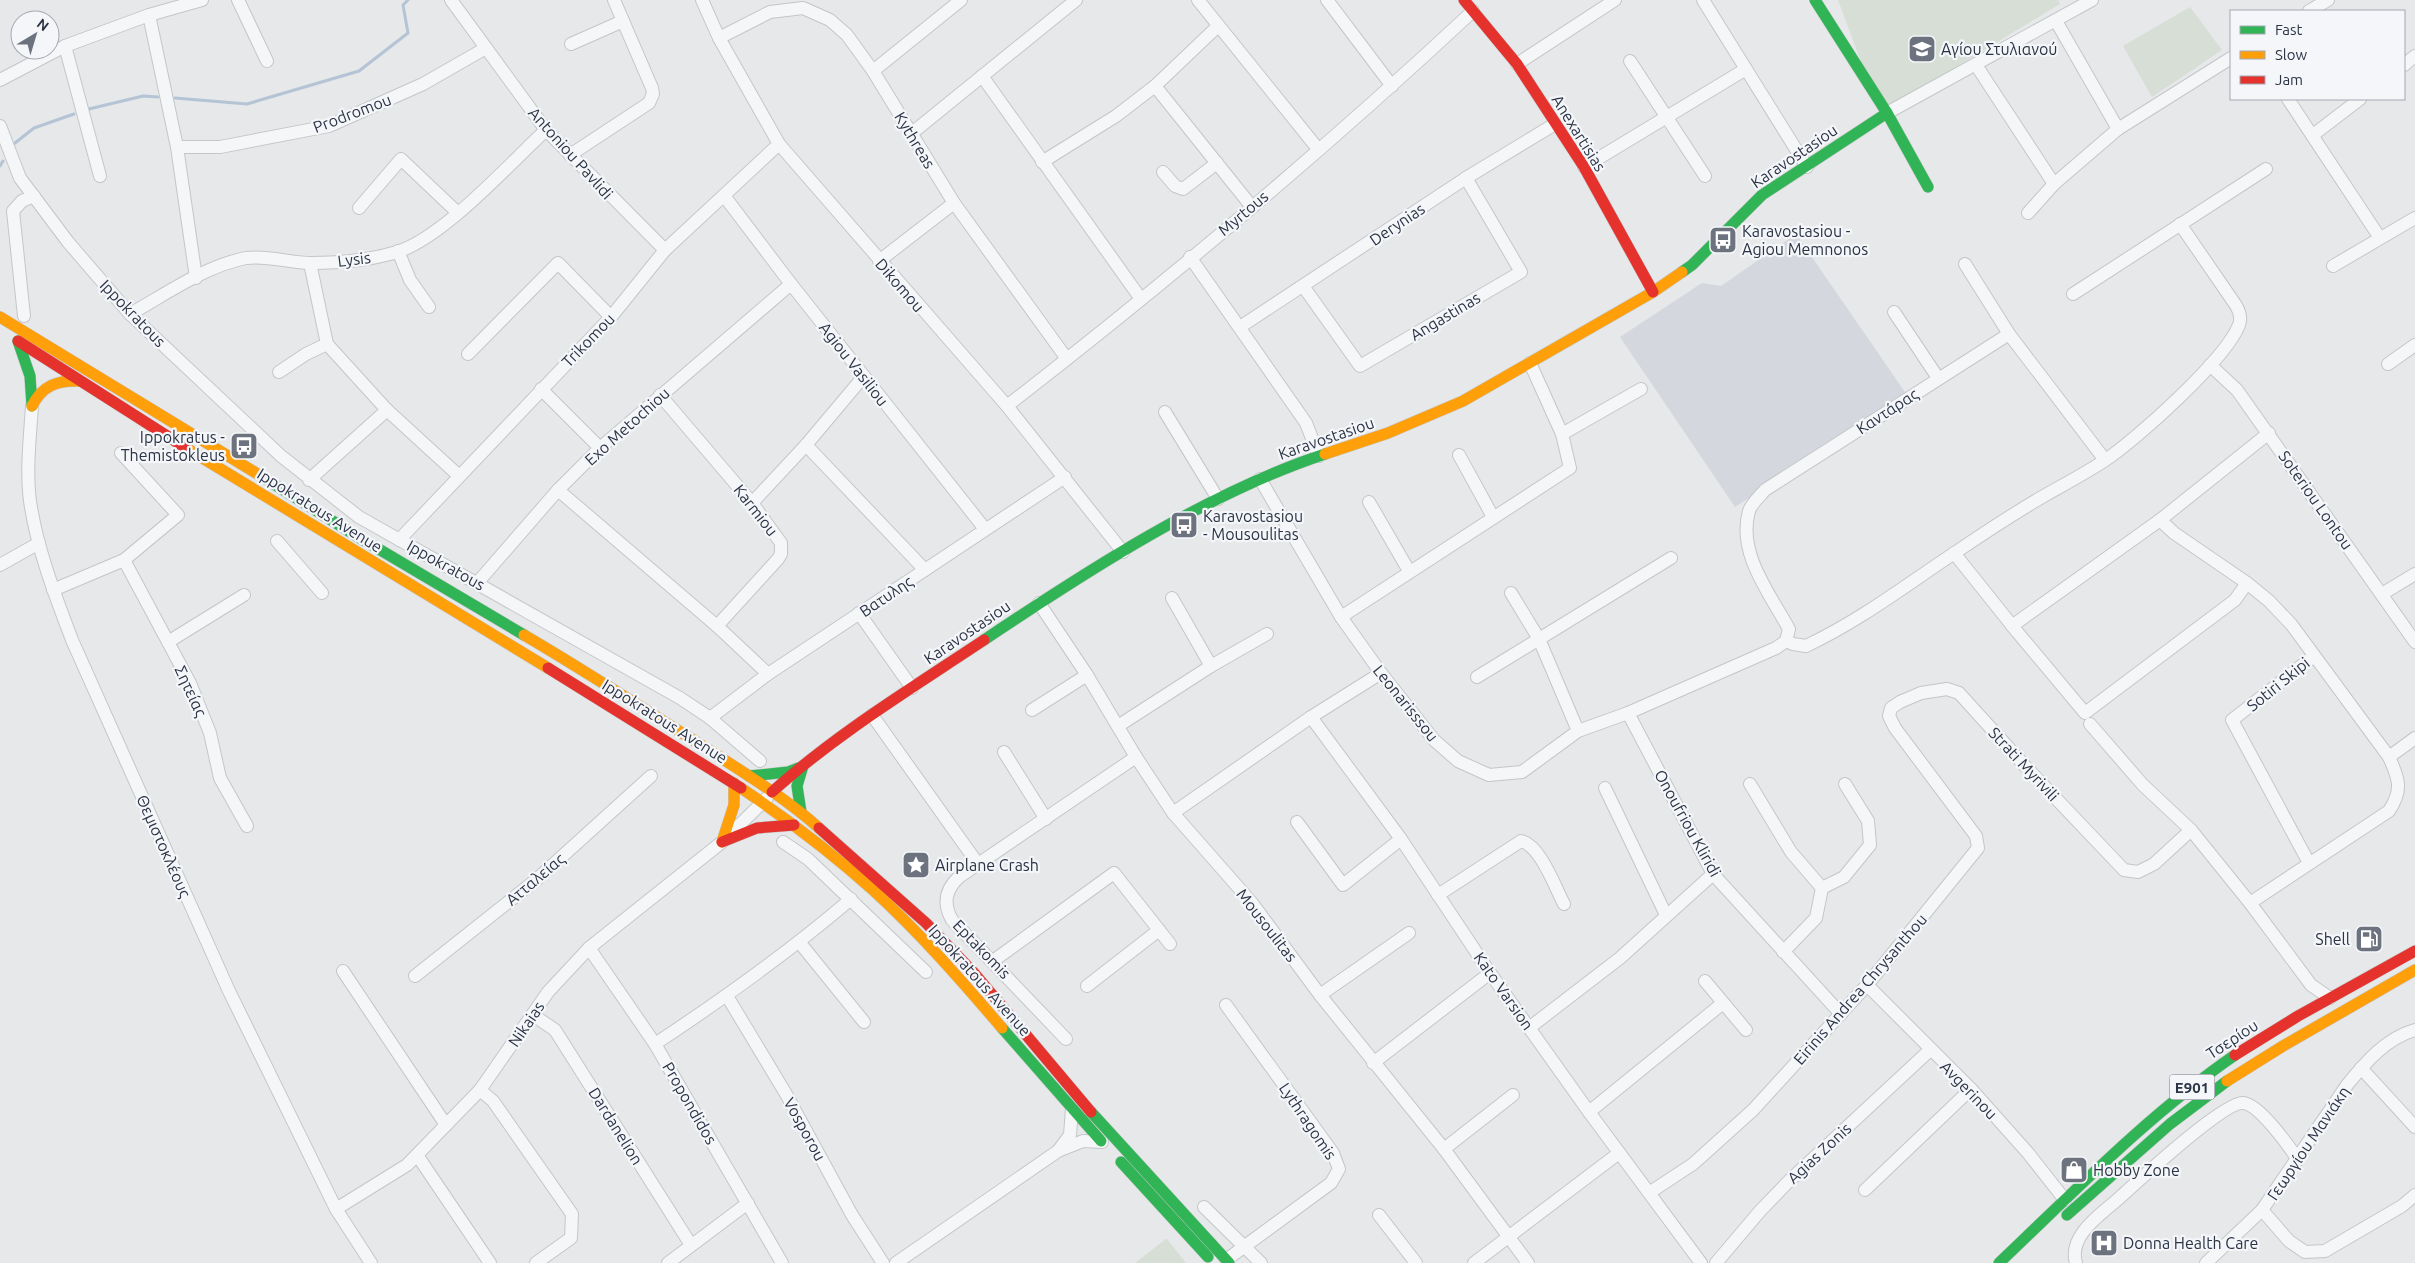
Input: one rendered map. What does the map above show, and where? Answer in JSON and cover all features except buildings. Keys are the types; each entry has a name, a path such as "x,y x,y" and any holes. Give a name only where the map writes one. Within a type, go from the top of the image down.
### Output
{"main road":[{"name":"Anexartisias","path":"1464,0 1516,64 1584,167 1653,292"},
{"path":"1815,0 1887,113 1928,187"},
{"name":"Karavostasiou","path":"777,796 803,766 872,715 1039,603 1123,552 1218,499 1260,479 1319,456 1388,433 1463,401 1653,292 1692,265 1762,196 1887,113"},
{"name":"Ippokratous Avenue","path":"0,317 142,402 355,535 590,674 777,796"},
{"name":"Ippokratous Avenue","path":"0,330 79,381 734,783 794,825 866,884 981,1000 1072,1109 1213,1263"},
{"path":"18,341 30,376 32,406"},
{"path":"32,406 42,390 52,384 65,379 79,381"},
{"path":"749,776 788,772 803,766"},
{"path":"801,812 797,786 803,766"},
{"path":"722,842 733,810 736,790 734,783"},
{"path":"777,796 801,812"},
{"name":"Ippokratous Avenue","path":"801,812 926,923 974,974 1100,1122 1228,1261"},
{"path":"722,842 741,832 764,825 794,825"},
{"name":"Τσερίου","path":"1999,1263 2117,1149 2187,1090 2228,1060 2310,1010 2415,951"},
{"name":"Τσερίου","path":"2061,1221 2137,1153 2205,1097 2254,1065 2415,970"},
{"path":"2014,1263 2048,1233"}],"street":[{"path":"0,80 65,46 149,15 202,0"},
{"path":"238,0 268,61"},
{"name":"Antoniou Pavlidi","path":"451,0 546,130 664,250"},
{"path":"570,155 649,103 652,98 652,88 614,0"},
{"name":"Dikomou","path":"702,0 719,38 779,144 1007,406 1123,552"},
{"path":"872,71 961,0"},
{"path":"1198,0 1318,149"},
{"path":"1326,0 1392,86"},
{"path":"1516,64 1599,4 1615,0"},
{"path":"1702,0 1807,167"},
{"path":"1887,113 2056,21 2072,5 2092,0"},
{"path":"2311,10 2328,0"},
{"path":"912,133 1068,2"},
{"name":"Kythreas","path":"719,38 770,12 804,4 830,20 847,35 912,133 954,203 1067,359"},
{"name":"Myrtous","path":"1007,406 1252,207 1392,86 1472,11"},
{"path":"149,15 177,147 196,278"},
{"path":"570,44 623,21"},
{"path":"2056,21 2118,129"},
{"path":"1042,162 1116,116 1155,86 1218,26"},
{"path":"65,46 100,176"},
{"name":"Prodromou","path":"177,147 220,147 329,126 423,84 486,48"},
{"path":"2405,64 2415,56"},
{"path":"2028,213 2054,184 2118,129 2230,59"},
{"path":"1630,61 1706,176"},
{"path":"1976,65 2054,184"},
{"path":"1584,167 1746,69"},
{"path":"982,76 1141,299"},
{"path":"1155,86 1252,207"},
{"path":"2289,100 2314,135 2380,238"},
{"path":"2314,135 2359,100"},
{"name":"Derynias","path":"1240,327 1466,178 1555,124"},
{"name":"Ippokratous","path":"0,126 20,178 68,242 130,314 280,456 359,517 478,582 680,698 710,718 760,761"},
{"name":"Lysis","path":"130,314 196,278 224,265 247,258 269,258 310,263 360,260 398,251 432,234 546,130"},
{"name":"Trikomou","path":"399,540 458,475 611,317 664,250 725,197 779,144"},
{"path":"359,208 401,159 458,212"},
{"path":"1163,172 1175,186 1183,188 1217,163"},
{"path":"2073,294 2266,168"},
{"name":"Angastinas","path":"1303,286 1360,366 1521,272 1466,178"},
{"path":"24,316 14,211 22,202 34,196"},
{"name":"Agiou Vasiliou","path":"725,197 791,284 986,529"},
{"path":"879,261 954,203"},
{"path":"2334,266 2415,218"},
{"path":"1786,641 1806,646 1873,610 1954,553 2041,498 2106,460 2164,411 2210,365 2234,334 2240,317 2235,304 2180,224"},
{"path":"398,251 410,280 429,307"},
{"path":"1190,257 1306,422 1319,456"},
{"path":"310,263 327,344 387,410 458,475"},
{"path":"468,354 558,263 611,317"},
{"path":"1965,264 2009,334 2106,460"},
{"name":"Exo Metochiou","path":"478,582 558,490 600,448 791,284"},
{"path":"1894,312 1938,378"},
{"name":"Καντάρας","path":"1786,641 1789,629 1752,562 1746,533 1749,509 1765,490 2009,334"},
{"path":"279,372 306,354 327,344"},
{"path":"2388,364 2415,345"},
{"path":"1341,617 1570,468 1562,434 1530,363"},
{"name":"Soteriou Lontou","path":"2210,365 2237,390 2269,433 2415,642"},
{"path":"752,503 806,445 864,376"},
{"path":"541,389 600,448"},
{"path":"1562,434 1641,389"},
{"name":"Karmiou","path":"660,396 752,503 781,543 781,554 717,626"},
{"name":"Θεμιστοκλέους","path":"32,406 30,500 39,542 53,590 76,649 229,991 336,1209 371,1263"},
{"path":"309,480 387,410"},
{"path":"1165,412 1218,499"},
{"path":"2012,626 2160,520 2269,433"},
{"path":"806,445 925,570"},
{"path":"53,590 124,560 178,515 121,453"},
{"path":"1459,455 1492,517"},
{"name":"Βατυλης","path":"710,718 768,674 1065,478"},
{"name":"Leonarisssou","path":"1260,479 1341,617 1380,673 1434,740 1458,761 1489,774 1522,772 1578,731 1628,713 1776,648 1786,641"},
{"path":"558,490 717,626 768,674"},
{"path":"1369,502 1409,571"},
{"name":"Sotiri Skipi","path":"2160,520 2174,533 2247,583 2290,624 2314,656 2232,720 2309,863"},
{"path":"278,541 322,593"},
{"path":"0,564 39,542"},
{"path":"1954,553 2087,718 2143,784 2191,830 2250,903 2311,985 2330,998"},
{"path":"1477,677 1671,558"},
{"name":"Σητείας","path":"124,560 190,683 210,732 220,778 246,826"},
{"path":"2382,594 2415,574"},
{"path":"2087,718 2234,600 2247,583"},
{"path":"1511,593 1539,638 1578,731"},
{"path":"168,642 244,595"},
{"path":"1172,598 1211,666"},
{"name":"Mousoulitas","path":"1039,603 1088,675 1136,757 1173,813 1252,903 1373,1063 1444,1149 1528,1263"},
{"path":"859,614 912,688"},
{"path":"1118,726 1211,666 1267,634"},
{"path":"2250,903 2389,811 2396,800 2399,789 2397,775 2389,757 2314,656"},
{"path":"1173,813 1311,717 1380,673"},
{"path":"1032,710 1088,675"},
{"name":"Strati Myrivili","path":"1917,756 1895,728 1889,716 1891,708 1921,693 1947,689 1959,693 2124,870 2138,872 2154,864 2191,830"},
{"name":"Onoufriou Kliridi","path":"1628,713 1713,874 1841,1014"},
{"path":"872,715 978,864"},
{"name":"Kato Varsion","path":"1311,717 1401,839 1529,1028 1701,1263"},
{"path":"2389,757 2415,738"},
{"path":"1004,752 1046,819"},
{"name":"Eirinis Andrea Chrysanthou","path":"1649,1194 1693,1164 1753,1110 1867,985 1978,848 1976,836 1917,756"},
{"name":"Eptakomis","path":"1066,1039 952,920 946,903 948,891 953,883 978,864 1136,757"},
{"name":"Ατταλείας","path":"414,976 536,880 635,793 651,776"},
{"path":"1750,784 1790,852 1822,888"},
{"path":"1822,888 1844,877 1870,845 1868,821 1845,784"},
{"path":"1605,788 1666,915"},
{"name":"Nikaias","path":"336,1209 408,1165 480,1090 548,992 589,948 722,842 763,802 777,796"},
{"path":"1297,822 1343,885 1401,839"},
{"path":"1438,895 1521,841 1526,842 1536,850 1564,904"},
{"path":"783,842 808,859 926,972"},
{"path":"993,961 1114,872 1170,944"},
{"path":"1529,1028 1620,958 1713,874"},
{"path":"1783,952 1816,918 1822,888"},
{"path":"655,1044 727,996 800,943 851,899"},
{"path":"1087,986 1159,930"},
{"path":"1320,995 1408,933"},
{"path":"800,943 864,1022"},
{"name":"Propondidos","path":"589,948 655,1044 782,1263"},
{"path":"343,971 446,1125"},
{"path":"1373,1063 1490,973"},
{"path":"1706,981 1746,1030"},
{"name":"Avgerinou","path":"1867,985 1971,1089 2028,1153 2065,1200"},
{"path":"2310,1010 2311,985"},
{"name":"Vosporou","path":"727,996 785,1092 852,1215 882,1263"},
{"path":"1589,1112 1723,1003"},
{"name":"Lythragomis","path":"1226,1005 1333,1153 1339,1169 1331,1182 1228,1261"},
{"name":"Dardanelion","path":"533,1015 555,1030 691,1245"},
{"name":"Γεωργίου Μανιάκη","path":"2206,1263 2262,1210 2361,1068 2374,1054 2404,1033 2415,1030"},
{"name":"Agias Zonis","path":"1716,1263 1760,1211 1789,1181 1930,1050"},
{"path":"2361,1068 2415,1126"},
{"path":"1865,1190 1971,1089"},
{"path":"480,1090 493,1101 572,1214 571,1238 536,1263"},
{"path":"1444,1149 1513,1094"},
{"path":"2076,1263 2075,1249 2087,1227 2183,1141 2231,1107 2241,1103 2250,1105 2287,1143 2298,1160"},
{"path":"1058,1151 1070,1135 1072,1109"},
{"path":"896,1263 1058,1151 1083,1141 1102,1142"},
{"path":"1474,1263 1619,1153"},
{"path":"417,1155 490,1263"},
{"path":"2262,1210 2289,1241 2305,1252 2325,1251 2402,1206 2415,1195"},
{"path":"668,1263 748,1203"},
{"path":"1204,1208 1244,1248 1262,1263"},
{"path":"1379,1214 1416,1263"}],"shaded area":[{"name":"Αγίου Στυλιανού","path":"1838,0 2058,0 2060,4 1880,113"},
{"path":"2190,7 2222,50 2152,97 2123,46"},
{"path":"1796,234 1907,395 1735,507 1620,337 1702,283 1721,286"},
{"path":"1166,1239 1186,1263 1135,1263"}],"waterway":[{"path":"175,98 247,104 359,71 408,33 403,5 408,0"},
{"path":"89,109 143,96 158,97"},
{"path":"15,143 34,128 74,114"},
{"path":"0,166 3,161"}],"traffic: fast":[{"path":"1815,0 1887,113 1928,187"},
{"path":"1682,272 1692,265 1762,195 1887,113"},
{"path":"18,341 30,376 32,406"},
{"path":"984,640 1106,561 1192,512 1281,470 1325,454"},
{"path":"261,476 355,535 524,635"},
{"path":"801,812 797,786 803,766"},
{"path":"749,776 788,772 798,768"},
{"path":"1002,1028 1101,1141"},
{"path":"1999,1263 2142,1128 2203,1078 2235,1055"},
{"path":"2067,1215 2170,1124 2227,1081"},
{"path":"1091,1112 1229,1263"},
{"path":"1121,1162 1208,1257"}],"traffic: slow":[{"path":"1325,454 1388,433 1463,401 1653,292 1682,272"},
{"path":"0,317 261,476"},
{"path":"32,406 45,389 57,383 79,381"},
{"path":"186,448 548,668"},
{"path":"524,635 591,675 746,774 791,805 819,828"},
{"path":"722,842 734,805 734,783"},
{"path":"741,788 808,836 873,890 923,939 1002,1028"},
{"path":"2227,1081 2283,1046 2415,970"}],"traffic: jam":[{"path":"1464,0 1517,64 1584,167 1653,292"},
{"path":"18,341 186,448"},
{"path":"772,792 848,731 984,640"},
{"path":"548,668 741,788"},
{"path":"722,842 757,828 794,825"},
{"path":"819,828 926,923 974,973 1091,1112"},
{"path":"2235,1055 2298,1016 2415,951"}],"place":[{"name":"Αγίου Στυλιανού","path":"1922,49"},
{"name":"Karavostasiou - Agiou Memnonos","path":"1723,240"},
{"name":"Ippokratus - Themistokleus","path":"244,446"},
{"name":"Karavostasiou - Mousoulitas","path":"1184,525"},
{"name":"Airplane Crash","path":"916,865"},
{"name":"Shell","path":"2369,939"},
{"name":"Hobby Zone","path":"2074,1170"},
{"name":"Donna Health Care","path":"2104,1243"}]}
